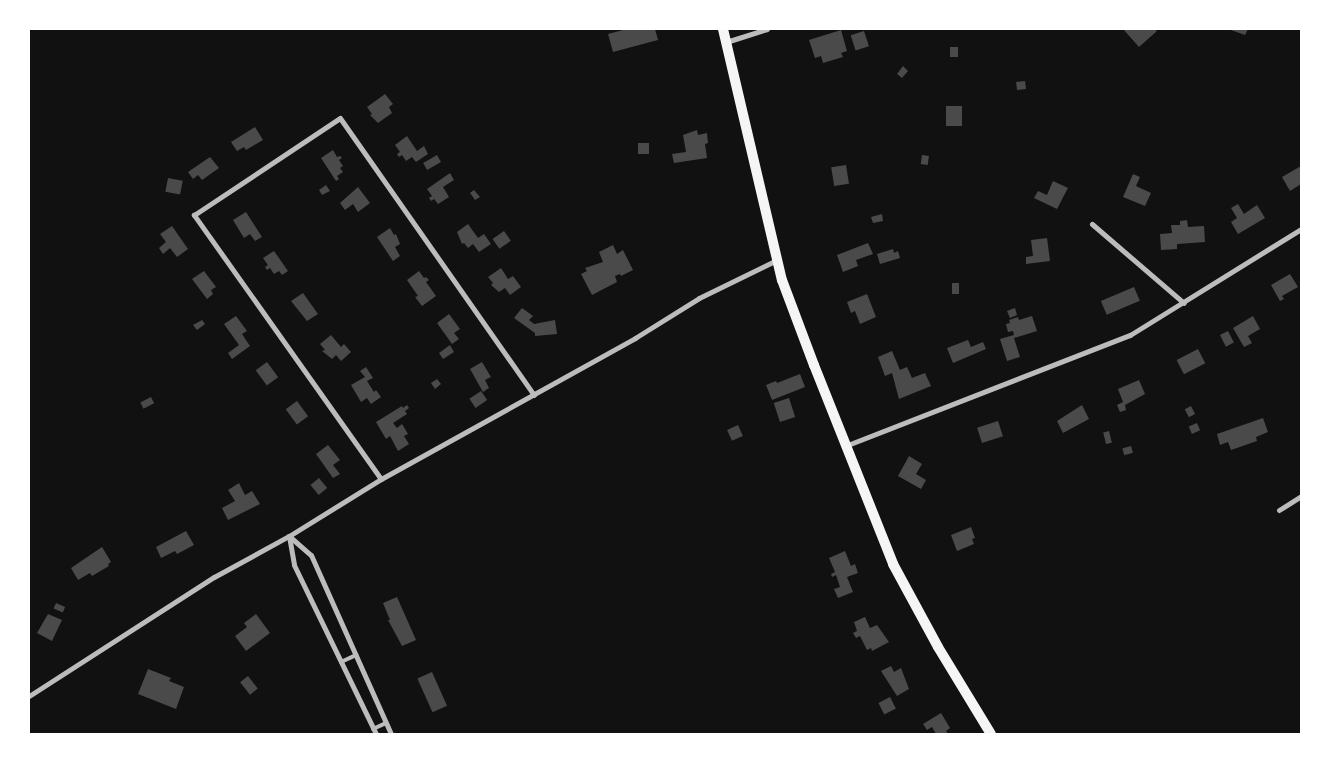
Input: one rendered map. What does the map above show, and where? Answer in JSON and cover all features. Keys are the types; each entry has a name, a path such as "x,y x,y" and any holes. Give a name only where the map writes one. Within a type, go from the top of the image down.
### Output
{"main road":[{"path":"723,29 777,260 788,297 893,564 938,647 991,734"}],"street":[{"path":"726,42 768,29"},
{"path":"381,479 194,215 340,118 534,395"},
{"path":"1092,224 1184,303"},
{"path":"845,446 1117,341 1184,303 1301,229"},
{"path":"29,696 214,577 289,536 381,479 635,338 699,298 777,260"},
{"path":"1279,510 1301,496"},
{"path":"289,536 311,555 391,734"},
{"path":"289,536 294,565 374,732"}],"lane":[{"path":"341,662 356,655"},
{"path":"374,732 386,723"}],"building":[{"path":"627,29 655,29 658,40 613,52 608,34"},
{"path":"1123,29 1154,29 1157,31 1139,47"},
{"path":"1228,29 1248,29 1245,35"},
{"path":"841,30 847,51 841,53 843,57 823,63 821,56 815,58 809,40"},
{"path":"864,31 869,46 856,51 851,35"},
{"path":"950,47 958,47 958,57 950,57"},
{"path":"903,66 908,71 902,78 897,74"},
{"path":"1025,81 1026,89 1017,90 1016,82"},
{"path":"385,94 393,104 389,107 392,113 378,123 370,115 372,114 367,107"},
{"path":"946,106 962,106 962,126 946,126"},
{"path":"255,127 263,140 246,150 244,147 237,151 231,142"},
{"path":"697,130 698,135 707,133 708,143 705,144 707,158 674,163 672,154 686,152 683,135"},
{"path":"407,136 417,151 424,146 428,154 416,162 412,157 406,161 402,155 399,157 397,154 400,152 395,145"},
{"path":"638,143 649,143 649,154 638,154"},
{"path":"333,150 337,157 340,156 342,158 339,160 343,166 340,168 343,172 337,176 339,179 336,181 321,158"},
{"path":"437,155 441,162 427,170 423,163"},
{"path":"922,155 929,156 928,165 921,164"},
{"path":"210,157 219,168 202,180 198,175 193,179 188,172"},
{"path":"846,165 849,184 834,186 831,167"},
{"path":"1301,166 1301,184 1290,191 1282,177"},
{"path":"450,173 454,180 443,187 449,197 438,204 434,199 431,201 429,198 432,196 427,189"},
{"path":"1133,174 1140,177 1136,186 1151,193 1145,206 1123,197"},
{"path":"168,178 183,181 180,195 165,192"},
{"path":"1053,181 1068,188 1057,209 1034,198 1038,191 1047,195"},
{"path":"326,185 330,191 322,195 319,190"},
{"path":"358,187 370,203 358,212 353,204 345,210 340,203"},
{"path":"474,190 480,197 475,200 470,193"},
{"path":"1238,204 1244,214 1257,205 1265,218 1238,234 1231,222 1237,218 1231,208"},
{"path":"246,212 262,237 255,241 250,234 244,238 233,220"},
{"path":"882,214 883,221 873,223 871,217"},
{"path":"1187,220 1188,227 1204,226 1205,242 1177,244 1177,249 1161,250 1160,234 1172,233 1171,225 1180,225 1180,221"},
{"path":"468,224 478,238 484,234 491,244 479,252 473,244 468,248 464,243 462,244 457,232"},
{"path":"172,226 188,249 177,257 170,248 163,254 159,248 166,242 160,234"},
{"path":"390,228 394,235 396,234 400,244 395,247 400,256 393,261 377,237"},
{"path":"504,231 511,241 499,249 493,239"},
{"path":"1047,238 1050,261 1026,264 1026,257 1033,256 1031,240"},
{"path":"868,243 873,254 856,260 858,266 843,272 837,255"},
{"path":"613,245 617,254 623,250 633,270 621,276 620,274 615,276 617,282 592,295 581,274 587,271 585,268 603,262 599,252"},
{"path":"893,249 894,253 898,251 900,258 880,264 877,254"},
{"path":"274,251 288,271 282,275 279,271 274,274 270,268 267,270 265,267 268,265 263,258"},
{"path":"501,268 508,279 513,276 521,287 510,295 505,288 499,292 491,285 493,283 488,277"},
{"path":"204,271 216,287 211,290 213,294 207,299 192,279"},
{"path":"419,271 424,278 426,277 429,280 426,282 436,296 422,306 415,297 418,296 407,280"},
{"path":"1290,274 1298,287 1282,296 1284,299 1280,301 1271,285"},
{"path":"952,283 959,283 959,294 952,294"},
{"path":"1134,287 1140,301 1107,315 1101,301"},
{"path":"303,293 318,314 307,321 291,301"},
{"path":"867,294 876,317 860,324 855,311 851,313 847,302"},
{"path":"522,308 533,316 529,320 534,324 555,320 557,334 535,336 535,333 514,318"},
{"path":"1015,308 1017,315 1010,318 1007,311"},
{"path":"449,314 460,329 454,333 459,339 452,344 437,323"},
{"path":"236,316 247,331 242,334 250,346 232,359 228,353 239,345 224,324"},
{"path":"1032,316 1037,331 1014,338 1020,357 1007,361 1000,339 1014,335 1013,331 1008,332 1006,324 1010,323 1009,320 1018,317 1019,320"},
{"path":"1253,316 1260,329 1248,336 1252,343 1244,347 1233,328"},
{"path":"202,320 205,324 197,330 193,325"},
{"path":"1228,331 1234,343 1226,347 1220,335"},
{"path":"331,335 341,347 344,344 351,352 341,361 336,355 332,359 322,351 325,350 320,344"},
{"path":"968,340 971,347 983,342 986,349 953,363 947,348"},
{"path":"450,345 454,352 443,359 439,353"},
{"path":"1198,349 1205,363 1184,374 1177,360"},
{"path":"892,351 900,370 907,367 912,378 925,373 931,386 899,399 892,373 885,376 878,357"},
{"path":"267,362 278,377 267,386 256,370"},
{"path":"482,362 491,377 485,380 489,388 483,392 470,369"},
{"path":"366,367 373,378 367,381 374,392 376,390 381,397 371,404 367,398 361,402 351,385 365,377 360,371"},
{"path":"800,374 805,387 772,400 766,385"},
{"path":"437,379 441,384 435,389 431,383"},
{"path":"1139,380 1145,394 1125,405 1126,410 1120,412 1117,405 1123,402 1118,389"},
{"path":"481,391 487,400 476,408 469,399"},
{"path":"151,397 154,403 143,409 140,402"},
{"path":"789,398 795,417 780,422 774,403"},
{"path":"297,401 308,416 297,425 286,409"},
{"path":"407,405 409,408 405,411 407,414 393,423 397,428 402,424 408,434 404,436 409,444 398,451 390,436 386,439 376,422 402,406 403,408"},
{"path":"1082,405 1089,419 1063,433 1057,421"},
{"path":"1191,406 1195,414 1189,417 1185,409"},
{"path":"1263,418 1268,432 1256,437 1257,441 1231,450 1228,442 1220,445 1217,434"},
{"path":"998,421 1003,436 982,443 977,428"},
{"path":"1197,423 1200,430 1192,434 1189,427"},
{"path":"738,425 743,436 732,441 727,430"},
{"path":"1109,431 1112,443 1106,444 1103,432"},
{"path":"328,445 340,460 333,465 340,474 333,478 316,454"},
{"path":"1131,446 1133,453 1124,455 1122,448"},
{"path":"909,456 922,464 916,474 926,480 921,489 898,476"},
{"path":"319,478 327,488 319,495 310,485"},
{"path":"239,483 245,495 252,491 260,504 228,520 222,508 235,501 228,490"},
{"path":"971,527 975,538 972,539 974,544 957,551 951,535"},
{"path":"186,531 194,545 177,554 175,551 161,558 156,547"},
{"path":"102,547 111,562 108,564 109,566 92,576 90,573 78,580 71,568"},
{"path":"845,551 851,566 855,564 858,573 847,577 853,592 838,598 834,589 840,587 836,575 832,577 831,574 835,572 829,558"},
{"path":"397,597 416,640 402,646 388,620 390,620 383,603"},
{"path":"56,603 65,607 63,613 54,608"},
{"path":"48,614 62,620 52,641 37,633"},
{"path":"256,614 270,633 246,651 235,636 247,627 244,623"},
{"path":"865,617 870,628 877,625 889,642 872,651 871,648 867,650 860,636 856,638 853,633 857,631 854,622"},
{"path":"891,666 894,672 901,668 909,689 897,696 881,671"},
{"path":"148,669 171,678 169,681 184,687 176,709 138,694"},
{"path":"432,672 447,706 432,712 417,679"},
{"path":"248,676 258,689 250,695 240,682"},
{"path":"890,697 896,709 884,714 878,703"},
{"path":"941,713 950,728 946,731 948,734 936,734 932,727 927,730 923,724"}]}
